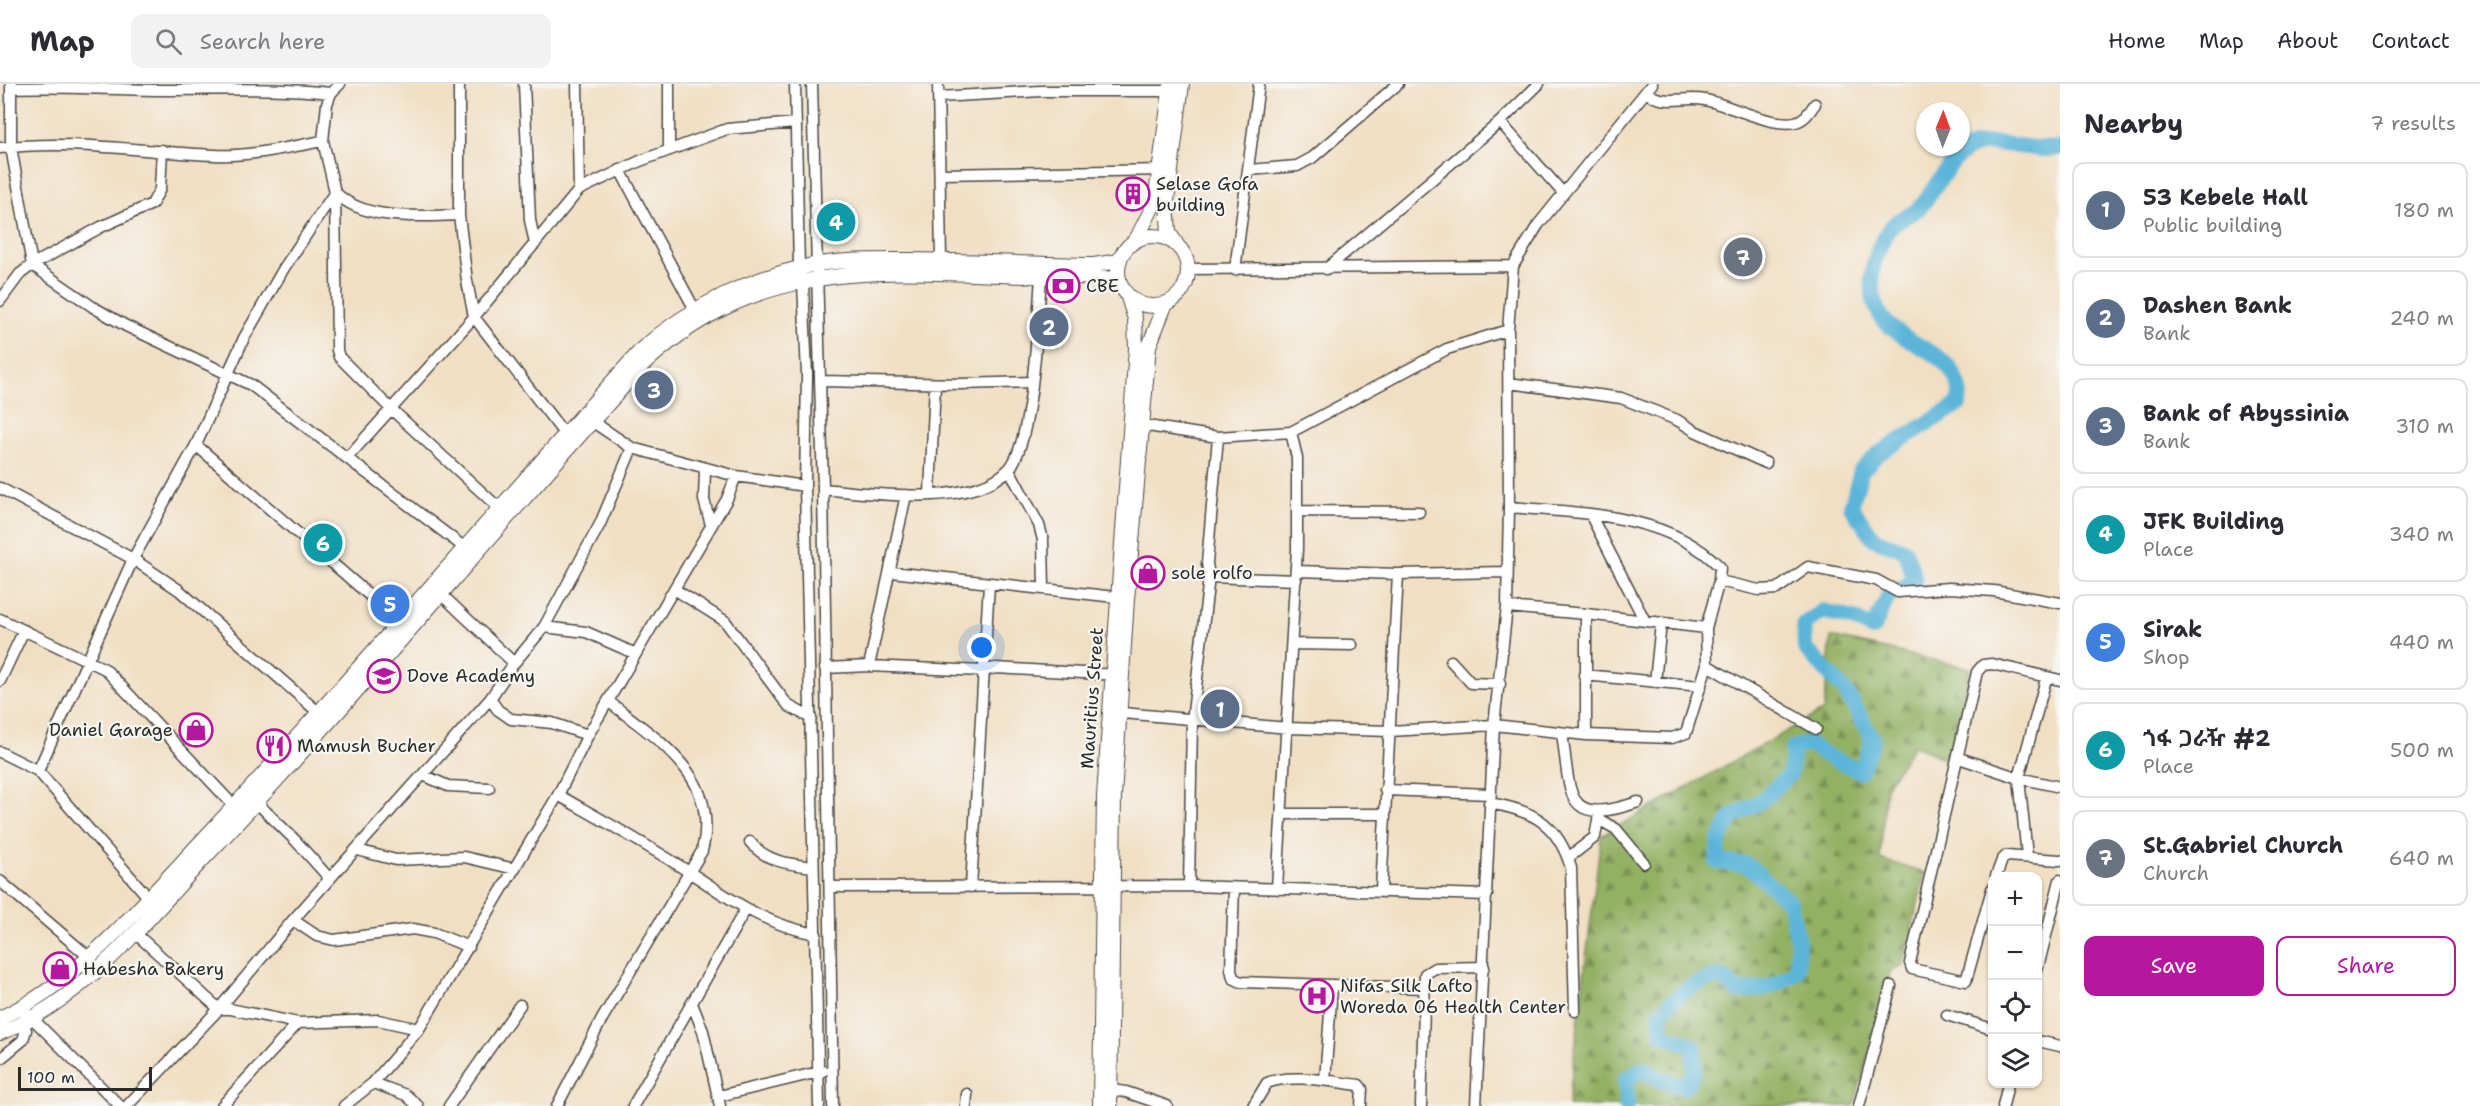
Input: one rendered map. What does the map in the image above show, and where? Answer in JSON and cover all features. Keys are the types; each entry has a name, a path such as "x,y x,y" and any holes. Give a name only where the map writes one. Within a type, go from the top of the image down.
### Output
{"main road":[{"path":"1165,170 1155,202 1136,240 1123,252 1119,261 1119,279 1127,294 1145,304 1166,303 1183,290 1188,269 1181,249 1169,232 1166,220 1165,170 1176,87"},
{"path":"1136,240 1160,236 1172,241 1181,249"},
{"path":"0,1033 32,1018 67,995 135,933 257,803 441,594 642,348 695,310 727,294 799,268 817,265 862,260 1094,265 1119,261"},
{"path":"0,1018 20,1009 54,988 89,957 234,806 500,509 569,440 593,422 659,350 703,319 731,304 774,288 863,272 1119,279"},
{"name":"Mauritius Street","path":"1100,1106 1114,712 1136,424 1136,328 1127,294"},
{"name":"Mauritius Street","path":"1136,424 1149,345 1166,303"},
{"name":"Mauritius Street","path":"1107,886 1110,1106"}],"street":[{"path":"340,84 330,93 324,141 335,192 337,350 339,357 390,408 500,509"},
{"path":"459,84 459,215 474,316 569,440"},
{"path":"524,84 530,220 535,244"},
{"path":"577,84 579,190"},
{"path":"669,84 669,149"},
{"path":"795,84 799,268 811,281 821,381 833,1106"},
{"path":"812,84 817,265 811,281 805,486 819,1106"},
{"path":"938,84 941,260"},
{"path":"1235,270 1250,170 1259,84"},
{"path":"1250,170 1297,166 1312,158 1398,84"},
{"path":"1326,268 1500,122 1539,84"},
{"path":"330,93 285,89 145,90 77,86 12,86 5,147 32,265 93,307 126,326 251,385 465,548"},
{"path":"939,97 1176,87"},
{"path":"1476,1106 1494,725 1507,607 1508,330 1513,266 1538,225 1649,88 1662,101 1704,99 1782,122 1797,122 1807,115 1815,104"},
{"path":"1500,122 1563,193"},
{"path":"346,458 474,316 579,190 669,149 739,126 795,123"},
{"path":"5,147 66,145 216,155 249,154 324,141"},
{"path":"0,301 21,274 32,265 101,227 152,204 160,189 162,150"},
{"path":"620,170 695,310"},
{"path":"941,174 1165,170"},
{"path":"335,192 343,201 376,212 418,216 459,215"},
{"path":"39,771 133,559 196,445 226,374 284,268 335,192"},
{"path":"1188,269 1513,266"},
{"path":"823,489 906,495 961,491 991,483 1010,469 1018,453 1030,401 1041,277"},
{"path":"1136,424 1218,437 1291,432 1447,349 1508,330"},
{"path":"821,381 935,384 1032,382"},
{"path":"1509,383 1621,398 1677,420 1695,431 1766,463"},
{"path":"930,493 935,384"},
{"path":"593,422 632,448 736,476 805,486"},
{"path":"1277,888 1293,644 1298,511 1297,458 1291,432"},
{"path":"1189,886 1192,721 1209,577 1207,563 1218,437"},
{"path":"196,445 399,621"},
{"path":"127,1106 219,1009 226,997 293,920 490,699 514,663 544,627 600,524 632,448"},
{"path":"705,469 704,500 711,525"},
{"path":"1010,469 1039,525 1043,540 1044,589"},
{"path":"344,1106 373,1083 419,1029 558,795 588,735 727,499 736,476"},
{"path":"0,488 133,559 179,590 318,713"},
{"path":"869,666 892,572 906,495"},
{"path":"1114,712 1287,728 1389,731 1494,725 1586,735 1679,736 1686,733 1707,665 1706,628 1719,582 1720,567 1688,542 1651,527 1590,514 1509,507"},
{"path":"1298,511 1419,512"},
{"path":"1590,514 1646,621"},
{"path":"1719,582 1759,590 1777,589 1808,567 1876,580 1898,592 1948,588 1994,591 2060,603"},
{"path":"892,572 1122,598"},
{"path":"1209,577 1508,572"},
{"path":"1380,890 1398,573"},
{"path":"971,887 982,671 989,584"},
{"path":"674,589 725,621 789,706 811,718"},
{"path":"441,594 514,663"},
{"path":"1507,607 1706,628"},
{"path":"1586,614 1584,675 1586,735"},
{"path":"0,619 89,659 105,669 234,806"},
{"path":"1655,681 1661,624"},
{"path":"544,627 586,632 636,654"},
{"path":"0,681 24,630"},
{"path":"1293,644 1352,645"},
{"path":"1451,661 1471,683 1500,684"},
{"path":"1988,903 1966,981 1912,969 1910,963 1979,668 1992,664 2046,679 2060,680"},
{"path":"1707,665 1816,729"},
{"path":"825,668 869,666 982,671 996,668 1117,675"},
{"path":"1584,675 1701,686"},
{"path":"2027,856 2019,778 2046,679"},
{"path":"490,699 498,710 511,719 560,725 588,735"},
{"path":"557,1106 602,1019 702,851 707,832 705,809 695,780 673,755 608,701"},
{"path":"1562,733 1572,793 1577,805 1600,817 1616,829 1644,862"},
{"path":"0,752 39,771 148,897"},
{"path":"1959,758 2019,778 2060,787"},
{"path":"423,775 448,786 489,788"},
{"path":"1385,790 1490,799 1533,814 1558,839 1568,858 1570,868 1575,1011"},
{"path":"558,795 689,872 745,910 790,929 816,934"},
{"path":"1600,817 1638,802"},
{"path":"257,803 296,840 330,879"},
{"path":"1283,814 1384,814"},
{"path":"1568,858 1595,837 1600,817"},
{"path":"750,842 764,855 793,864 813,867"},
{"path":"357,850 396,860 464,856 514,869"},
{"path":"1998,872 2006,856 2060,860"},
{"path":"2042,949 2060,880"},
{"path":"0,881 89,957"},
{"path":"830,887 1189,886 1487,895"},
{"path":"1234,888 1231,969 1233,978 1241,982 1332,987 1424,988"},
{"path":"633,1106 693,1006 745,910"},
{"path":"293,920 316,936 334,940 413,929 434,933 469,947"},
{"path":"135,933 219,1009 230,1009 298,1023 378,1020 419,1029"},
{"path":"1420,1106 1425,974 1428,970 1484,968"},
{"path":"1859,1106 1891,986"},
{"path":"1325,1080 1332,987"},
{"path":"449,1106 520,1005"},
{"path":"693,1006 703,1031 719,1101 818,1071 833,1071"},
{"path":"20,1009 32,1018 120,1106"},
{"path":"1947,1015 1988,1028"},
{"path":"222,1106 298,1023"},
{"path":"0,1059 23,1040 26,1030 19,1025"},
{"path":"2042,1042 2060,1046"},
{"path":"1253,1106 1268,1083 1274,1080 1325,1080 1359,1085 1362,1089 1361,1106"},
{"path":"373,1083 406,1095 418,1106"},
{"path":"2003,1106 2007,1088"},
{"path":"1111,1090 1126,1092 1167,1106"}],"green space":[{"path":"1831,637 1970,668 1952,762 1914,745 1886,786 1880,859 1925,873 1903,967 1892,969 1854,1106 1568,1106 1601,836 1824,710"}],"waterway":[{"path":"1627,1106 1626,1079 1644,1069 1659,1079 1684,1087 1694,1072 1694,1046 1662,1034 1660,1014 1680,994 1703,981 1722,977 1738,991 1756,990 1776,984 1797,971 1798,941 1790,903 1748,865 1717,862 1719,840 1732,817 1763,800 1790,774 1793,748 1808,744 1831,758 1861,771 1873,740 1846,692 1805,648 1804,624 1823,611 1853,619 1873,629 1888,597 1915,580 1905,550 1874,539 1851,507 1861,471 1878,454 1959,404 1960,393 1950,369 1938,357 1893,329 1881,316 1873,298 1872,274 1881,244 1893,225 1920,207 1957,157 1974,146 1992,143 2039,149 2060,148"}],"place":[{"name":"Selase Gofa building","path":"1133,194"},
{"name":"JFK Building","path":"836,222"},
{"name":"St.Gabriel Church","path":"1743,257"},
{"name":"CBE","path":"1063,286"},
{"name":"Dashen Bank","path":"1049,327"},
{"name":"Bank of Abyssinia","path":"654,390"},
{"name":"ጎፋ ጋራዥ #2","path":"323,543"},
{"name":"sole rolfo","path":"1148,573"},
{"name":"Sirak","path":"390,604"},
{"name":"Dove Academy","path":"384,676"},
{"name":"53 Kebele Hall","path":"1220,709"},
{"name":"Daniel Garage","path":"196,730"},
{"name":"Mamush Bucher","path":"274,746"},
{"name":"Habesha Bakery","path":"60,969"},
{"name":"Nifas Silk Lafto Woreda 06 Health Center","path":"1317,996"}]}
